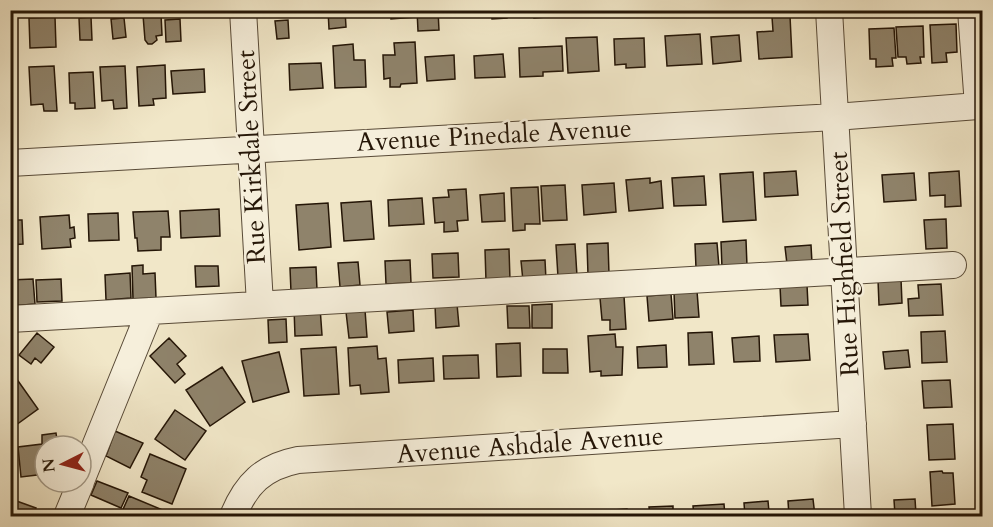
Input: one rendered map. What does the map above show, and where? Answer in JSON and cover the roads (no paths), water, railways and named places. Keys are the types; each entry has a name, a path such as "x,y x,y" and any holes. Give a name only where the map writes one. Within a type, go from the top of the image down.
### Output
{"street":[{"name":"Rue Kirkdale Street","path":"243,10 260,304"},
{"name":"Rue Highfield Street","path":"829,10 858,516"},
{"name":"Avenue Pinedale Avenue","path":"10,163 835,117 978,106 971,10"},
{"path":"10,319 953,266"},
{"path":"93,451 150,310"},
{"name":"Avenue Ashdale Avenue","path":"233,516 241,496 254,481 269,469 298,460 853,424"},
{"path":"67,516 76,494"}]}
